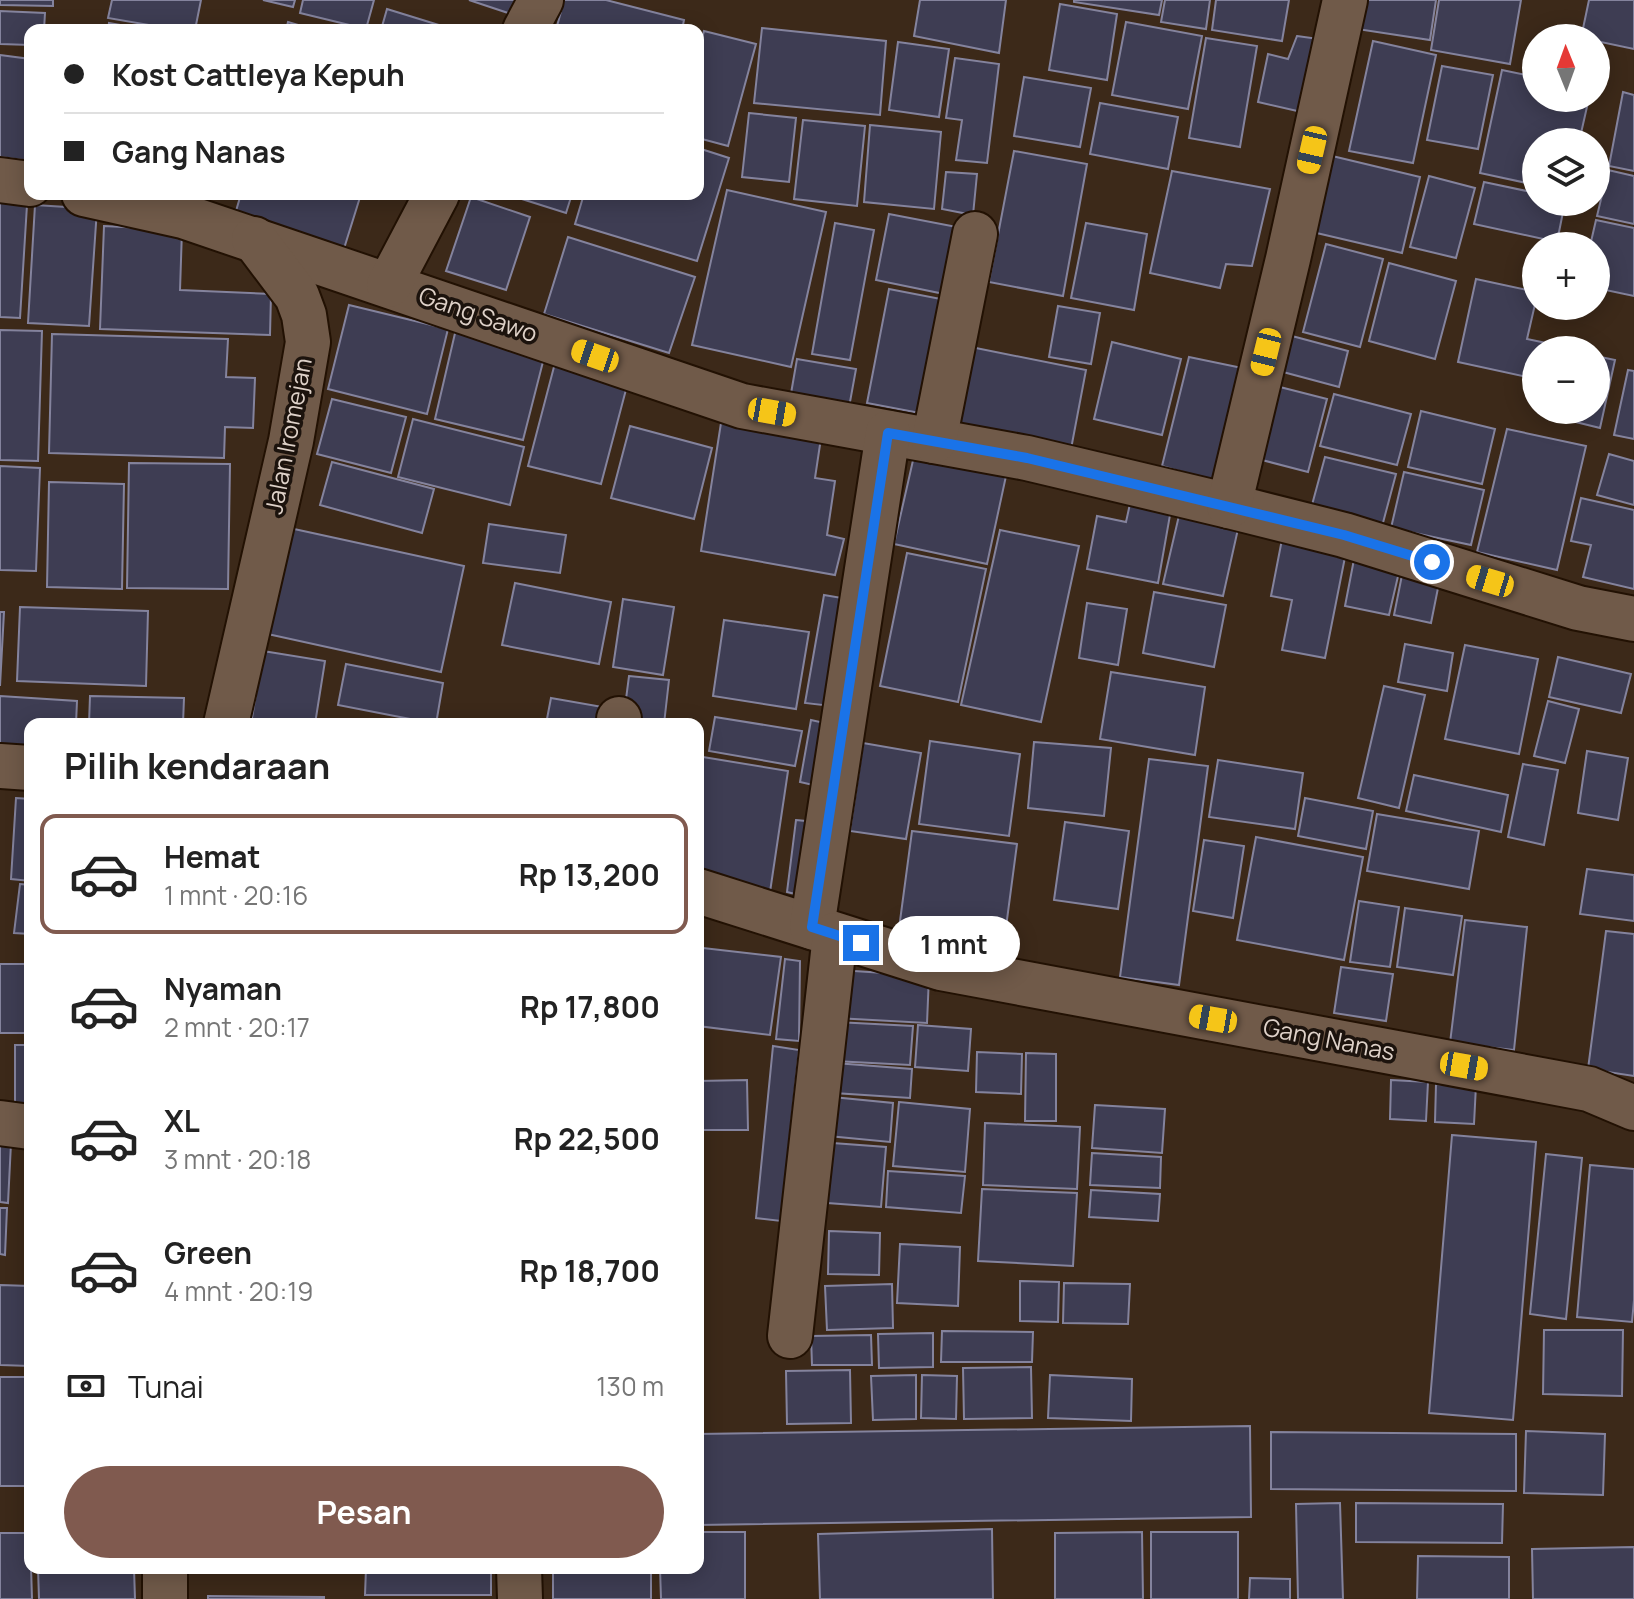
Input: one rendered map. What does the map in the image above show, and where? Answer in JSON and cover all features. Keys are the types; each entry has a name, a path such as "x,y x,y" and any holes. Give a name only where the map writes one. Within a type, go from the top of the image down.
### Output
{"street":[{"path":"528,24 541,0"},
{"path":"1229,506 1345,0"},
{"path":"0,180 24,183"},
{"path":"111,200 183,216 254,239"},
{"path":"389,285 434,200"},
{"path":"934,441 975,234"},
{"name":"Gang Sawo","path":"254,239 742,406 1027,458 1229,506 1344,535 1578,608 1634,619"},
{"name":"Jalan Iromejan","path":"227,718 291,441 308,342 297,296 254,239"},
{"path":"790,1336 823,931 888,433"},
{"path":"0,766 24,768"},
{"name":"Gang Nanas","path":"704,893 941,968 1589,1089 1634,1108"},
{"path":"0,1123 24,1126"},
{"path":"165,1574 165,1599"},
{"path":"519,1574 520,1599"}],"building":[{"path":"0,0 53,0 53,6 0,5"},
{"path":"112,0 201,0 196,24 143,24 108,18"},
{"path":"263,0 295,0 293,7"},
{"path":"303,0 374,0 367,24 345,24 300,13"},
{"path":"469,0 523,0 517,16"},
{"path":"564,0 606,0 684,20 683,24 558,24"},
{"path":"920,0 1006,0 999,53 914,36"},
{"path":"1074,0 1162,0 1159,15"},
{"path":"1165,0 1210,0 1206,29 1161,22"},
{"path":"1216,0 1289,0 1282,41 1212,30"},
{"path":"1362,0 1436,0 1430,40 1357,29"},
{"path":"1439,0 1521,0 1510,64 1431,50"},
{"path":"1589,0 1634,0 1634,49 1610,44 1610,24 1584,24"},
{"path":"1060,4 1117,14 1107,80 1049,70"},
{"path":"387,9 436,24 383,24"},
{"path":"0,11 45,13 44,24 24,24 24,45 0,44"},
{"path":"1126,22 1202,36 1188,109 1112,95"},
{"path":"762,28 886,41 880,115 754,103"},
{"path":"704,31 756,44 728,146 704,140"},
{"path":"1297,36 1319,39 1306,113 1258,102 1268,54 1288,59"},
{"path":"1206,38 1257,46 1240,147 1189,138"},
{"path":"1373,41 1436,55 1413,163 1349,151"},
{"path":"898,42 949,49 939,117 889,110"},
{"path":"0,55 24,58 24,160 0,157"},
{"path":"955,58 999,64 987,163 956,160 962,120 946,118"},
{"path":"1442,66 1493,75 1478,149 1427,140"},
{"path":"1502,70 1522,74 1522,112 1586,112 1582,128 1522,128 1522,182 1480,173"},
{"path":"1024,77 1091,88 1080,147 1014,136"},
{"path":"1623,92 1634,95 1634,171 1610,166"},
{"path":"1100,103 1178,117 1168,169 1090,154"},
{"path":"749,113 796,118 789,182 742,177"},
{"path":"803,120 865,126 857,206 794,199"},
{"path":"870,125 941,132 934,209 864,202"},
{"path":"704,150 729,158 697,261 575,224 582,200 704,200"},
{"path":"1014,151 1087,164 1063,296 989,282"},
{"path":"1328,155 1420,177 1402,253 1308,231"},
{"path":"1610,170 1634,176 1634,224 1597,216 1610,216"},
{"path":"1172,171 1270,189 1252,266 1226,264 1220,288 1150,273"},
{"path":"946,172 977,174 973,215 942,209"},
{"path":"1429,176 1475,188 1456,258 1410,247"},
{"path":"1484,182 1522,190 1522,216 1562,216 1559,232 1522,232 1522,234 1474,224"},
{"path":"727,190 826,212 791,367 692,345"},
{"path":"239,200 359,200 342,255 233,221"},
{"path":"470,200 480,200 530,217 506,290 446,271"},
{"path":"525,200 570,200 566,213"},
{"path":"0,202 27,205 20,318 0,317"},
{"path":"35,205 97,209 89,326 28,323"},
{"path":"889,214 962,228 949,295 876,280"},
{"path":"1596,220 1634,228 1634,296 1610,291 1610,232 1593,232"},
{"path":"835,223 874,230 850,360 812,354"},
{"path":"1086,223 1147,234 1134,310 1071,298"},
{"path":"104,226 182,230 180,290 271,294 270,335 100,329"},
{"path":"568,237 695,277 669,353 544,314"},
{"path":"1326,244 1383,259 1360,347 1303,332"},
{"path":"1389,263 1456,281 1435,359 1369,341"},
{"path":"1476,279 1522,289 1522,320 1531,320 1528,336 1522,336 1522,376 1458,362"},
{"path":"889,289 946,300 925,414 867,403"},
{"path":"349,305 448,329 427,414 328,389"},
{"path":"1058,306 1100,313 1091,364 1049,357"},
{"path":"456,329 546,350 523,440 435,419"},
{"path":"0,330 42,331 38,461 0,460"},
{"path":"52,334 228,339 226,377 255,378 253,428 225,427 224,458 49,453"},
{"path":"1292,336 1348,351 1339,387 1283,372"},
{"path":"1112,342 1181,359 1162,435 1094,419"},
{"path":"966,346 1086,370 1071,449 954,429"},
{"path":"1189,357 1247,369 1219,483 1162,466"},
{"path":"797,359 856,369 848,413 789,405"},
{"path":"1610,359 1615,360 1610,383"},
{"path":"555,363 628,382 601,484 528,466"},
{"path":"1628,370 1634,371 1634,439 1614,435"},
{"path":"1276,386 1327,399 1308,472 1258,459"},
{"path":"1334,394 1411,414 1397,465 1320,446"},
{"path":"332,399 406,417 391,473 317,454"},
{"path":"1421,411 1495,429 1482,484 1408,467"},
{"path":"413,419 524,447 510,505 398,477"},
{"path":"721,423 821,438 815,478 835,481 827,535 844,539 835,575 701,551"},
{"path":"630,426 712,448 694,519 611,498"},
{"path":"1507,429 1586,446 1557,570 1477,552"},
{"path":"1609,454 1634,461 1634,505 1597,495"},
{"path":"914,456 1006,476 987,564 894,544"},
{"path":"1325,457 1396,474 1380,534 1309,516"},
{"path":"332,462 434,489 422,533 320,505"},
{"path":"129,463 230,464 228,589 127,588"},
{"path":"0,466 40,468 36,571 0,570"},
{"path":"1404,472 1484,490 1471,545 1391,528"},
{"path":"49,482 124,484 122,589 47,587"},
{"path":"1133,490 1173,498 1158,583 1087,569 1097,516 1126,522"},
{"path":"1581,498 1634,510 1634,589 1583,577 1591,545 1571,541"},
{"path":"1181,507 1240,520 1223,596 1163,584"},
{"path":"489,524 566,535 560,573 483,563"},
{"path":"285,527 464,566 441,672 263,633"},
{"path":"1284,529 1348,542 1325,658 1282,650 1292,600 1271,596"},
{"path":"1000,530 1079,546 1041,722 961,705"},
{"path":"1356,549 1402,559 1389,615 1345,606"},
{"path":"907,553 986,569 958,702 880,686"},
{"path":"1405,560 1442,568 1431,623 1394,615"},
{"path":"515,583 611,602 599,664 502,645"},
{"path":"1154,592 1226,605 1214,667 1143,653"},
{"path":"824,595 842,598 831,706 805,703"},
{"path":"623,599 674,607 663,675 613,667"},
{"path":"1087,603 1127,609 1118,665 1079,658"},
{"path":"20,607 148,611 146,686 17,681"},
{"path":"0,612 4,612 0,686"},
{"path":"724,620 809,632 796,709 713,696"},
{"path":"1405,644 1453,653 1447,691 1398,682"},
{"path":"1465,645 1538,659 1519,754 1445,739"},
{"path":"263,651 325,661 316,718 252,718"},
{"path":"1558,657 1631,674 1621,713 1549,697"},
{"path":"346,664 443,683 437,718 405,718 338,705"},
{"path":"1111,672 1205,687 1195,755 1100,739"},
{"path":"629,676 669,680 665,718 624,718"},
{"path":"1384,686 1425,695 1399,808 1358,798"},
{"path":"0,696 77,701 76,718 24,718 24,751 0,750"},
{"path":"90,696 184,698 183,718 89,718"},
{"path":"551,698 614,709 613,718 547,718"},
{"path":"1548,701 1579,709 1565,763 1534,756"},
{"path":"715,717 802,731 795,766 709,751"},
{"path":"811,720 829,724 822,787 800,782"},
{"path":"930,741 1020,754 1009,836 919,824"},
{"path":"1034,742 1111,748 1104,816 1028,808"},
{"path":"863,743 921,753 906,839 850,831"},
{"path":"1587,751 1628,758 1618,820 1578,813"},
{"path":"704,757 788,771 770,892 704,882"},
{"path":"1149,759 1208,766 1179,985 1120,977"},
{"path":"1218,760 1303,773 1295,829 1209,817"},
{"path":"1523,764 1558,770 1544,845 1508,837"},
{"path":"1414,775 1508,795 1501,832 1406,811"},
{"path":"16,798 24,799 24,880 11,879"},
{"path":"1305,798 1373,811 1366,849 1298,836"},
{"path":"1377,814 1479,831 1469,889 1367,871"},
{"path":"796,820 816,822 807,897 787,892"},
{"path":"1065,822 1129,831 1118,909 1054,900"},
{"path":"912,831 1017,844 1003,950 898,936"},
{"path":"1256,837 1363,857 1344,960 1237,940"},
{"path":"1204,840 1244,846 1233,918 1193,911"},
{"path":"1587,869 1634,875 1634,921 1580,914"},
{"path":"20,884 24,884 24,934 14,933"},
{"path":"1359,901 1399,907 1390,967 1350,962"},
{"path":"1405,908 1462,916 1453,975 1397,967"},
{"path":"1465,920 1527,927 1514,1050 1450,1043"},
{"path":"1606,931 1634,934 1634,1076 1588,1069"},
{"path":"704,948 781,957 770,1035 704,1027"},
{"path":"785,959 800,961 799,1041 776,1039"},
{"path":"0,964 24,964 24,1033 0,1033"},
{"path":"1341,967 1393,974 1386,1021 1334,1013"},
{"path":"839,970 929,976 927,1023 836,1018"},
{"path":"836,1022 913,1026 910,1065 834,1061"},
{"path":"918,1025 971,1029 968,1071 915,1067"},
{"path":"15,1045 24,1045 24,1104 15,1104"},
{"path":"773,1046 799,1050 781,1221 756,1218"},
{"path":"977,1052 1022,1054 1021,1094 976,1092"},
{"path":"1026,1053 1056,1054 1056,1121 1025,1121"},
{"path":"835,1063 912,1069 910,1098 834,1093"},
{"path":"747,1080 748,1130 704,1130 704,1081"},
{"path":"1391,1080 1428,1082 1426,1121 1390,1119"},
{"path":"1436,1084 1476,1085 1474,1124 1435,1122"},
{"path":"822,1096 893,1103 890,1142 818,1135"},
{"path":"899,1102 970,1109 965,1172 893,1166"},
{"path":"1095,1105 1165,1109 1162,1153 1092,1148"},
{"path":"985,1123 1080,1127 1077,1189 983,1185"},
{"path":"1452,1135 1536,1142 1513,1420 1429,1413"},
{"path":"819,1142 886,1147 881,1207 814,1202"},
{"path":"0,1143 11,1143 8,1203 0,1202"},
{"path":"1092,1153 1161,1157 1160,1188 1090,1185"},
{"path":"1546,1154 1582,1158 1566,1319 1530,1314"},
{"path":"1590,1165 1634,1169 1632,1322 1577,1317"},
{"path":"888,1171 965,1176 961,1213 886,1207"},
{"path":"982,1189 1077,1193 1073,1266 978,1261"},
{"path":"1091,1190 1160,1194 1158,1221 1089,1217"},
{"path":"0,1208 7,1208 5,1255 0,1254"},
{"path":"829,1231 880,1233 879,1275 828,1274"},
{"path":"900,1244 960,1247 958,1306 897,1303"},
{"path":"1020,1281 1059,1282 1058,1322 1020,1321"},
{"path":"1064,1283 1130,1284 1128,1324 1063,1323"},
{"path":"892,1284 893,1328 827,1330 825,1286"},
{"path":"0,1285 24,1286 24,1366 0,1365"},
{"path":"1544,1330 1623,1330 1622,1396 1543,1394"},
{"path":"942,1331 1033,1332 1032,1362 941,1362"},
{"path":"933,1333 933,1367 879,1368 878,1334"},
{"path":"871,1335 872,1365 812,1365 811,1336"},
{"path":"1031,1367 1032,1418 964,1419 963,1368"},
{"path":"850,1370 851,1423 787,1424 786,1371"},
{"path":"916,1375 916,1419 873,1420 871,1376"},
{"path":"922,1375 957,1376 956,1419 921,1418"},
{"path":"1050,1375 1132,1379 1131,1421 1048,1418"},
{"path":"0,1377 24,1377 24,1486 0,1486"},
{"path":"1250,1426 1251,1517 704,1525 704,1434"},
{"path":"1526,1431 1605,1434 1603,1495 1524,1493"},
{"path":"1271,1432 1516,1434 1516,1491 1271,1489"},
{"path":"1340,1503 1343,1599 1298,1599 1296,1504"},
{"path":"1356,1503 1503,1504 1502,1543 1356,1542"},
{"path":"992,1529 993,1599 820,1599 818,1534"},
{"path":"704,1532 745,1532 745,1599 661,1599 660,1574 704,1574"},
{"path":"1142,1532 1143,1599 1055,1599 1055,1533"},
{"path":"1151,1532 1238,1532 1238,1599 1151,1599"},
{"path":"0,1533 24,1533 24,1574 31,1574 32,1599 0,1599"},
{"path":"1634,1547 1634,1599 1533,1599 1532,1549"},
{"path":"1418,1556 1509,1557 1509,1599 1417,1599"},
{"path":"38,1574 134,1574 135,1599 39,1599"},
{"path":"366,1574 491,1574 491,1595 365,1595"},
{"path":"553,1574 651,1574 651,1599 553,1599"},
{"path":"1250,1578 1290,1579 1290,1599 1249,1599"},
{"path":"208,1596 324,1597 324,1599 208,1599"}],"route":[{"path":"861,943 812,927 888,433 1027,458 1344,535 1432,562"}]}
